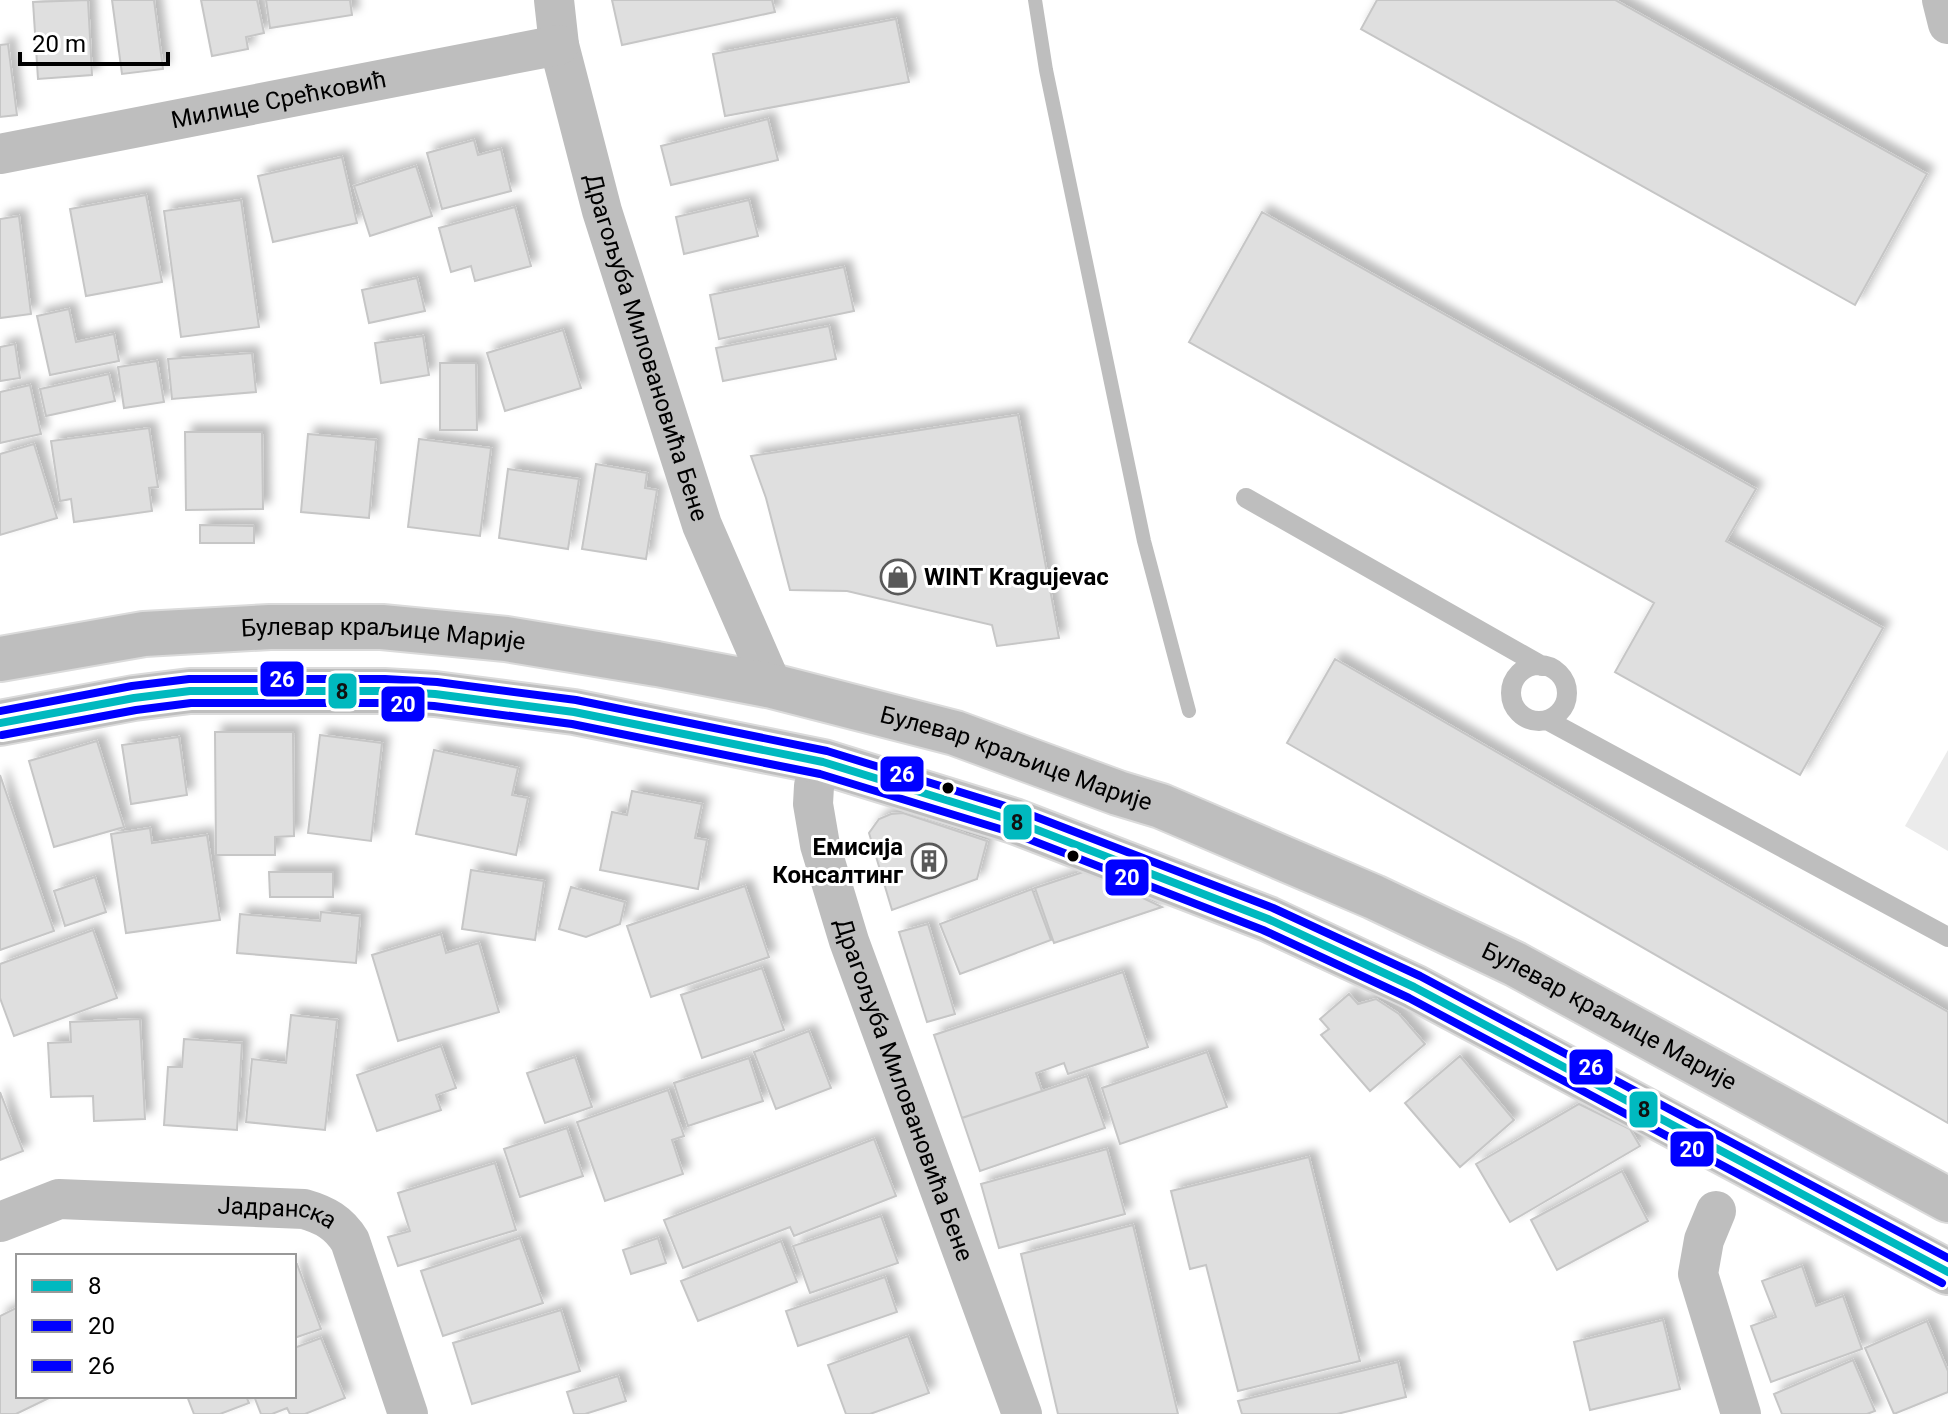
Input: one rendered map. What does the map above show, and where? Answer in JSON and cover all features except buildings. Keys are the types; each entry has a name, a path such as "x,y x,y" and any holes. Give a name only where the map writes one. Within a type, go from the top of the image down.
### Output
{"main road":[{"name":"Булевар краљице Марије","path":"0,659 109,639 186,630 382,627 506,639 772,686 955,733 1161,806 1272,851 1515,964 1948,1200"},
{"path":"0,723 190,691 384,691 448,695 574,712 823,762 939,795 1014,821 1181,884 1310,938 1414,987 1948,1272"}],"street":[{"name":"Драгољуба Миловановића Бене","path":"554,0 559,45 602,211 702,525 772,686"},
{"path":"1942,0 1948,24"},
{"name":"Милице Срећковић","path":"0,154 559,45"},
{"name":"Драгољуба Миловановића Бене","path":"823,762 814,786 813,804 820,845 841,913 1022,1414"},
{"name":"Јадранска","path":"0,1222 59,1199 304,1209 332,1220 350,1241 408,1414"},
{"path":"1716,1211 1704,1240 1698,1274 1741,1414"}],"lane":[{"path":"1246,498 1559,674 1566,690 1562,709 1547,720"},
{"path":"1542,666 1534,665 1518,674 1510,691 1522,715 1547,720 1948,937"}],"shaded area":[{"path":"1948,750 1948,851 1905,826"}],"waterway":[{"path":"1035,0 1046,70 1144,541 1189,711"}],"transit line":[{"name":"26","path":"0,711 132,686 189,679 385,679 437,682 576,700 827,751 1018,810 1273,908 1420,976 1948,1258"},
{"name":"8","path":"0,723 190,691 384,691 435,694 574,712 823,762 1014,821 1268,919 1414,987 1948,1272"},
{"name":"20","path":"2,735 191,703 384,703 434,706 572,724 820,774 1010,832 1263,930 1409,998 1942,1283"}],"place":[{"name":"WINT Kragujevac","path":"898,577"},
{"name":"Емисија Консалтинг","path":"929,861"}]}
